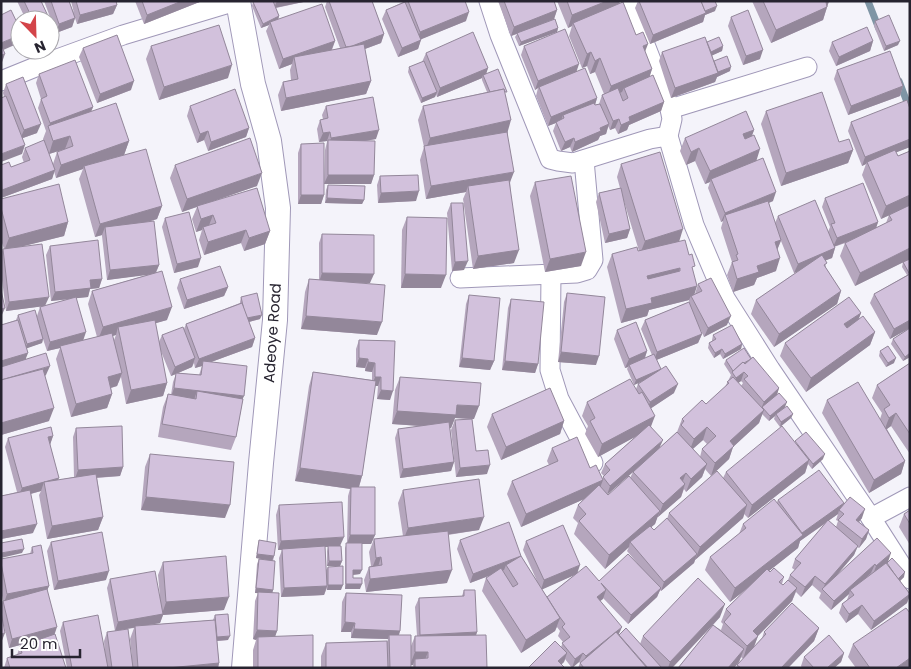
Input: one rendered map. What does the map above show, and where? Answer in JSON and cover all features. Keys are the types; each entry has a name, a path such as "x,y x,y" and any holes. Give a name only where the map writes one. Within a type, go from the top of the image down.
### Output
{"street":[{"path":"1,81 123,35 237,1"},
{"name":"Adeoye Road","path":"237,1 253,84 269,141 278,208 275,320 244,668"},
{"path":"489,1 500,35 550,159 572,163 650,139 668,136"},
{"path":"628,1 670,109 672,119 668,136 694,225 726,298 770,369 872,518 910,580"},
{"path":"670,109 807,67"},
{"path":"460,278 576,273 586,270 593,260 584,160"},
{"path":"551,274 550,370 559,399 593,463"},
{"path":"872,518 910,497"}],"building":[{"path":"24,1 41,1 45,10 28,10"},
{"path":"51,1 69,1 75,18 60,24 60,10 54,10"},
{"path":"76,1 116,1 117,5 80,15"},
{"path":"142,1 182,1 147,15"},
{"path":"273,1 279,16 263,24 253,2"},
{"path":"329,1 372,1 384,34 346,47"},
{"path":"408,1 465,1 469,12 420,32"},
{"path":"504,1 554,1 557,10 514,27"},
{"path":"567,1 607,1 572,15"},
{"path":"639,1 701,1 706,13 653,35"},
{"path":"701,1 715,1 717,6 705,11"},
{"path":"763,1 827,1 827,7 776,30"},
{"path":"405,2 421,40 402,48 386,10"},
{"path":"623,2 636,35 643,32 648,44 643,46 652,69 611,86 600,58 595,61 591,52 587,54 573,23"},
{"path":"322,4 335,41 283,59 270,22"},
{"path":"10,10 10,39 1,43 1,15"},
{"path":"748,10 763,50 746,56 731,17"},
{"path":"889,15 900,41 886,46 875,21"},
{"path":"555,19 558,28 521,42 517,33"},
{"path":"219,25 232,65 164,87 151,46"},
{"path":"867,27 873,41 839,57 832,42"},
{"path":"565,29 579,64 538,81 524,46"},
{"path":"473,32 488,68 440,88 426,53"},
{"path":"117,35 134,81 100,94 83,48"},
{"path":"705,37 718,73 675,88 662,52"},
{"path":"719,37 723,46 711,52 707,42"},
{"path":"1,44 5,54 1,55"},
{"path":"364,44 371,81 286,98 283,82 298,79 294,57"},
{"path":"890,51 903,86 851,106 837,70"},
{"path":"727,56 731,67 718,72 714,61"},
{"path":"75,60 93,107 50,123 41,99 47,96 39,74"},
{"path":"424,61 437,92 422,98 409,67"},
{"path":"585,68 597,98 551,117 539,87"},
{"path":"498,69 507,92 504,89 490,92 483,75"},
{"path":"653,75 664,102 629,117 630,121 621,125 619,119 613,121 602,95 618,88 623,101 628,98 624,88"},
{"path":"23,77 41,124 24,130 6,84"},
{"path":"235,89 249,128 211,142 208,131 200,134 190,106"},
{"path":"504,89 511,120 430,138 423,106"},
{"path":"822,92 839,142 849,139 853,150 786,173 766,111"},
{"path":"6,96 25,145 1,154 1,98"},
{"path":"373,97 379,130 331,138 330,132 323,133 320,120 328,118 326,106"},
{"path":"907,100 910,109 910,139 865,157 851,122"},
{"path":"116,103 129,141 61,165 57,152 73,146 70,136 53,141 48,126"},
{"path":"594,103 595,105 600,104 609,124 600,128 601,131 575,142 574,138 565,142 556,122 564,118 563,115"},
{"path":"746,111 754,130 743,134 745,139 754,135 760,149 710,171 699,148 691,152 685,138"},
{"path":"507,132 514,172 431,186 424,146"},
{"path":"250,138 262,173 187,199 175,165"},
{"path":"44,140 55,170 2,190 1,165 9,162 11,167 30,160 25,148"},
{"path":"328,140 375,141 374,175 328,175"},
{"path":"324,143 324,195 301,195 301,144"},
{"path":"146,149 162,206 100,224 84,166"},
{"path":"895,150 898,156 910,151 910,195 886,206 867,162"},
{"path":"660,152 683,229 645,241 621,164"},
{"path":"763,158 776,192 725,213 711,179"},
{"path":"418,175 419,191 381,193 380,176"},
{"path":"571,176 586,252 550,259 535,182"},
{"path":"509,180 519,250 478,256 468,186"},
{"path":"863,183 878,222 837,238 831,224 835,223 825,198"},
{"path":"59,184 68,222 9,238 1,208 1,199"},
{"path":"328,185 365,186 364,200 327,198"},
{"path":"257,188 270,231 249,238 246,230 208,242 203,227 216,223 213,215 201,219 197,206"},
{"path":"621,188 630,229 609,234 599,193"},
{"path":"815,200 835,248 798,264 778,216"},
{"path":"768,201 781,240 775,242 780,258 757,266 759,272 737,279 732,262 738,260 736,255 738,254 725,215"},
{"path":"451,203 463,203 468,261 455,262"},
{"path":"910,205 910,248 860,273 845,243 892,220 889,215"},
{"path":"189,212 201,258 177,264 165,218"},
{"path":"407,217 447,218 446,275 405,274"},
{"path":"154,221 159,265 110,270 105,227"},
{"path":"322,234 374,235 374,274 322,273"},
{"path":"98,240 102,279 90,280 91,288 55,292 50,246"},
{"path":"685,240 689,255 692,254 695,266 692,267 697,286 651,298 652,303 626,309 612,254 637,247 638,251","holes":["680,268 680,271 648,279 647,276"]},
{"path":"42,244 49,297 9,302 3,249"},
{"path":"822,255 827,263 824,265 841,291 779,334 756,300"},
{"path":"910,259 910,272 909,273 903,262"},
{"path":"220,266 228,287 187,300 180,279"},
{"path":"162,271 172,307 103,327 92,291"},
{"path":"910,274 910,320 894,329 874,294"},
{"path":"711,278 731,316 708,328 691,296 702,291 698,284"},
{"path":"309,279 385,285 382,322 306,316"},
{"path":"1,290 5,308 1,309"},
{"path":"257,293 262,315 247,318 241,297"},
{"path":"567,293 605,297 599,356 561,352"},
{"path":"469,295 500,298 494,361 462,358"},
{"path":"76,297 86,332 50,342 40,307"},
{"path":"849,297 861,313 844,324 847,328 863,316 875,332 811,378 785,343"},
{"path":"511,299 544,302 538,364 505,361"},
{"path":"689,302 702,334 657,352 645,320"},
{"path":"242,303 255,338 199,359 186,324"},
{"path":"35,310 43,339 27,344 18,315"},
{"path":"18,320 28,353 1,361 1,325"},
{"path":"155,320 167,383 131,390 118,327"},
{"path":"636,322 647,351 629,359 617,330"},
{"path":"732,325 742,344 725,354 722,349 715,353 709,343 716,339 713,335"},
{"path":"183,327 195,358 175,367 162,335"},
{"path":"910,328 910,353 905,357 893,339"},
{"path":"112,333 122,373 108,377 112,394 76,404 60,346"},
{"path":"359,340 395,341 393,391 381,390 381,377 375,377 375,363 368,362 368,359 359,358"},
{"path":"888,346 896,358 888,363 880,351"},
{"path":"744,348 751,359 743,362 733,371 726,360"},
{"path":"46,353 50,366 1,380 1,367"},
{"path":"654,354 661,369 636,380 629,365"},
{"path":"753,357 779,388 764,402 744,379 748,376 744,372 736,378 732,372 743,362 745,364"},
{"path":"203,361 247,366 244,396 174,388 176,373 201,375"},
{"path":"910,363 910,434 896,413 889,418 884,409 890,405 877,385"},
{"path":"666,366 678,384 650,402 638,384"},
{"path":"43,369 54,408 1,423 1,380"},
{"path":"313,372 376,381 362,476 300,468"},
{"path":"400,377 481,383 479,406 457,405 456,415 397,411"},
{"path":"733,377 764,410 730,441 734,446 715,463 702,449 716,436 707,427 694,439 681,425 684,421 682,419 702,400 706,404"},
{"path":"630,379 639,394 642,392 655,416 602,444 590,421 595,418 587,402"},
{"path":"858,382 905,461 874,480 827,400"},
{"path":"550,388 564,421 506,447 492,414"},
{"path":"197,391 243,399 236,437 162,424 168,394 196,399"},
{"path":"779,393 787,402 770,416 762,407"},
{"path":"787,406 793,414 781,422 776,414"},
{"path":"472,419 476,451 488,450 490,465 460,468 455,420"},
{"path":"449,422 454,462 403,469 398,429"},
{"path":"649,425 663,440 610,486 603,477 610,470 605,464"},
{"path":"122,426 123,467 78,470 76,428"},
{"path":"782,426 809,460 752,505 726,472"},
{"path":"51,427 53,436 48,437 59,478 22,488 8,438"},
{"path":"677,432 707,464 691,479 686,473 680,478 685,484 663,504 633,472"},
{"path":"806,432 825,454 813,464 795,441"},
{"path":"577,437 590,468 596,465 603,480 526,514 512,481 558,461 552,448"},
{"path":"150,454 234,462 230,505 146,497"},
{"path":"819,470 844,503 802,533 778,500"},
{"path":"717,471 747,505 700,547 669,513"},
{"path":"96,474 103,517 52,526 44,482"},
{"path":"629,476 660,511 609,555 579,521 586,514 578,505 599,485 608,495"},
{"path":"479,479 484,517 408,528 403,490"},
{"path":"351,487 375,487 375,535 350,535"},
{"path":"30,490 37,524 1,531 1,496"},
{"path":"850,497 865,509 856,520 869,530 862,539 838,520 844,514 839,510"},
{"path":"774,499 803,535 735,588 710,557 746,528 743,524"},
{"path":"342,502 344,537 281,541 279,505"},
{"path":"910,510 910,524 904,514"},
{"path":"667,518 697,554 664,582 630,542 650,526 654,530"},
{"path":"828,520 858,546 825,584 815,576 805,587 790,575 801,563 795,559"},
{"path":"509,522 521,556 473,574 460,540"},
{"path":"563,525 580,565 544,580 526,541"},
{"path":"448,531 452,570 370,579 369,567 382,565 381,557 376,558 374,539"},
{"path":"102,532 109,571 58,581 51,542"},
{"path":"877,538 891,553 876,566 875,564 834,601 822,589"},
{"path":"22,539 24,549 1,553 1,543"},
{"path":"259,540 276,543 274,556 257,554"},
{"path":"346,543 362,543 362,570 353,570 353,578 362,578 362,584 346,584"},
{"path":"41,545 49,586 7,594 1,559 33,553 32,547"},
{"path":"325,546 327,586 284,588 282,549"},
{"path":"328,546 341,546 342,561 329,561"},
{"path":"628,554 661,588 631,615 601,583 606,590 597,597 622,627 586,656 583,653 575,659 562,643 570,637 562,627 565,624 547,597 586,566 599,581"},
{"path":"226,556 229,597 166,602 163,562"},
{"path":"521,556 560,618 526,640 486,578 501,568 513,587 518,584 506,565"},
{"path":"892,558 905,572 898,579 887,563"},
{"path":"259,559 275,561 273,590 256,588"},
{"path":"886,563 910,594 874,621 862,605 849,614 842,604 854,595 850,590"},
{"path":"343,566 343,585 328,585 328,567"},
{"path":"774,568 784,577 779,582 783,585 788,580 797,588 753,631 758,636 747,646 724,622 731,614 726,609 767,569 770,572"},
{"path":"155,571 163,614 118,622 110,579"},
{"path":"698,578 725,604 670,662 643,636"},
{"path":"47,589 57,627 12,639 3,601"},
{"path":"464,590 475,590 477,632 420,635 419,598 464,596"},
{"path":"258,592 279,593 277,631 257,630"},
{"path":"346,593 402,595 400,631 354,629 355,623 345,622"},
{"path":"792,603 819,628 781,668 741,668 737,665 766,634 764,632"},
{"path":"906,608 910,613 910,658 896,668 870,668 853,644"},
{"path":"1,612 5,633 1,634"},
{"path":"228,614 230,636 217,637 215,615"},
{"path":"98,615 108,668 72,668 63,622"},
{"path":"215,620 219,663 168,668 138,668 135,626"},
{"path":"713,625 744,649 728,668 678,668"},
{"path":"626,628 662,668 648,668 619,635"},
{"path":"128,629 133,668 112,668 107,632"},
{"path":"616,632 647,668 584,668 580,663"},
{"path":"55,634 66,668 10,668 7,658 22,653 20,646"},
{"path":"313,635 313,668 258,668 258,637"},
{"path":"389,635 411,635 411,668 390,668"},
{"path":"486,635 487,668 415,668 415,659 428,658 428,652 415,652 415,636"},
{"path":"829,635 844,653 827,668 814,668 804,657"},
{"path":"387,641 388,668 326,668 326,643"},
{"path":"555,641 567,653 558,661 565,668 528,668"}],"waterway":[{"path":"868,1 879,29"},
{"path":"899,81 910,110"}]}
